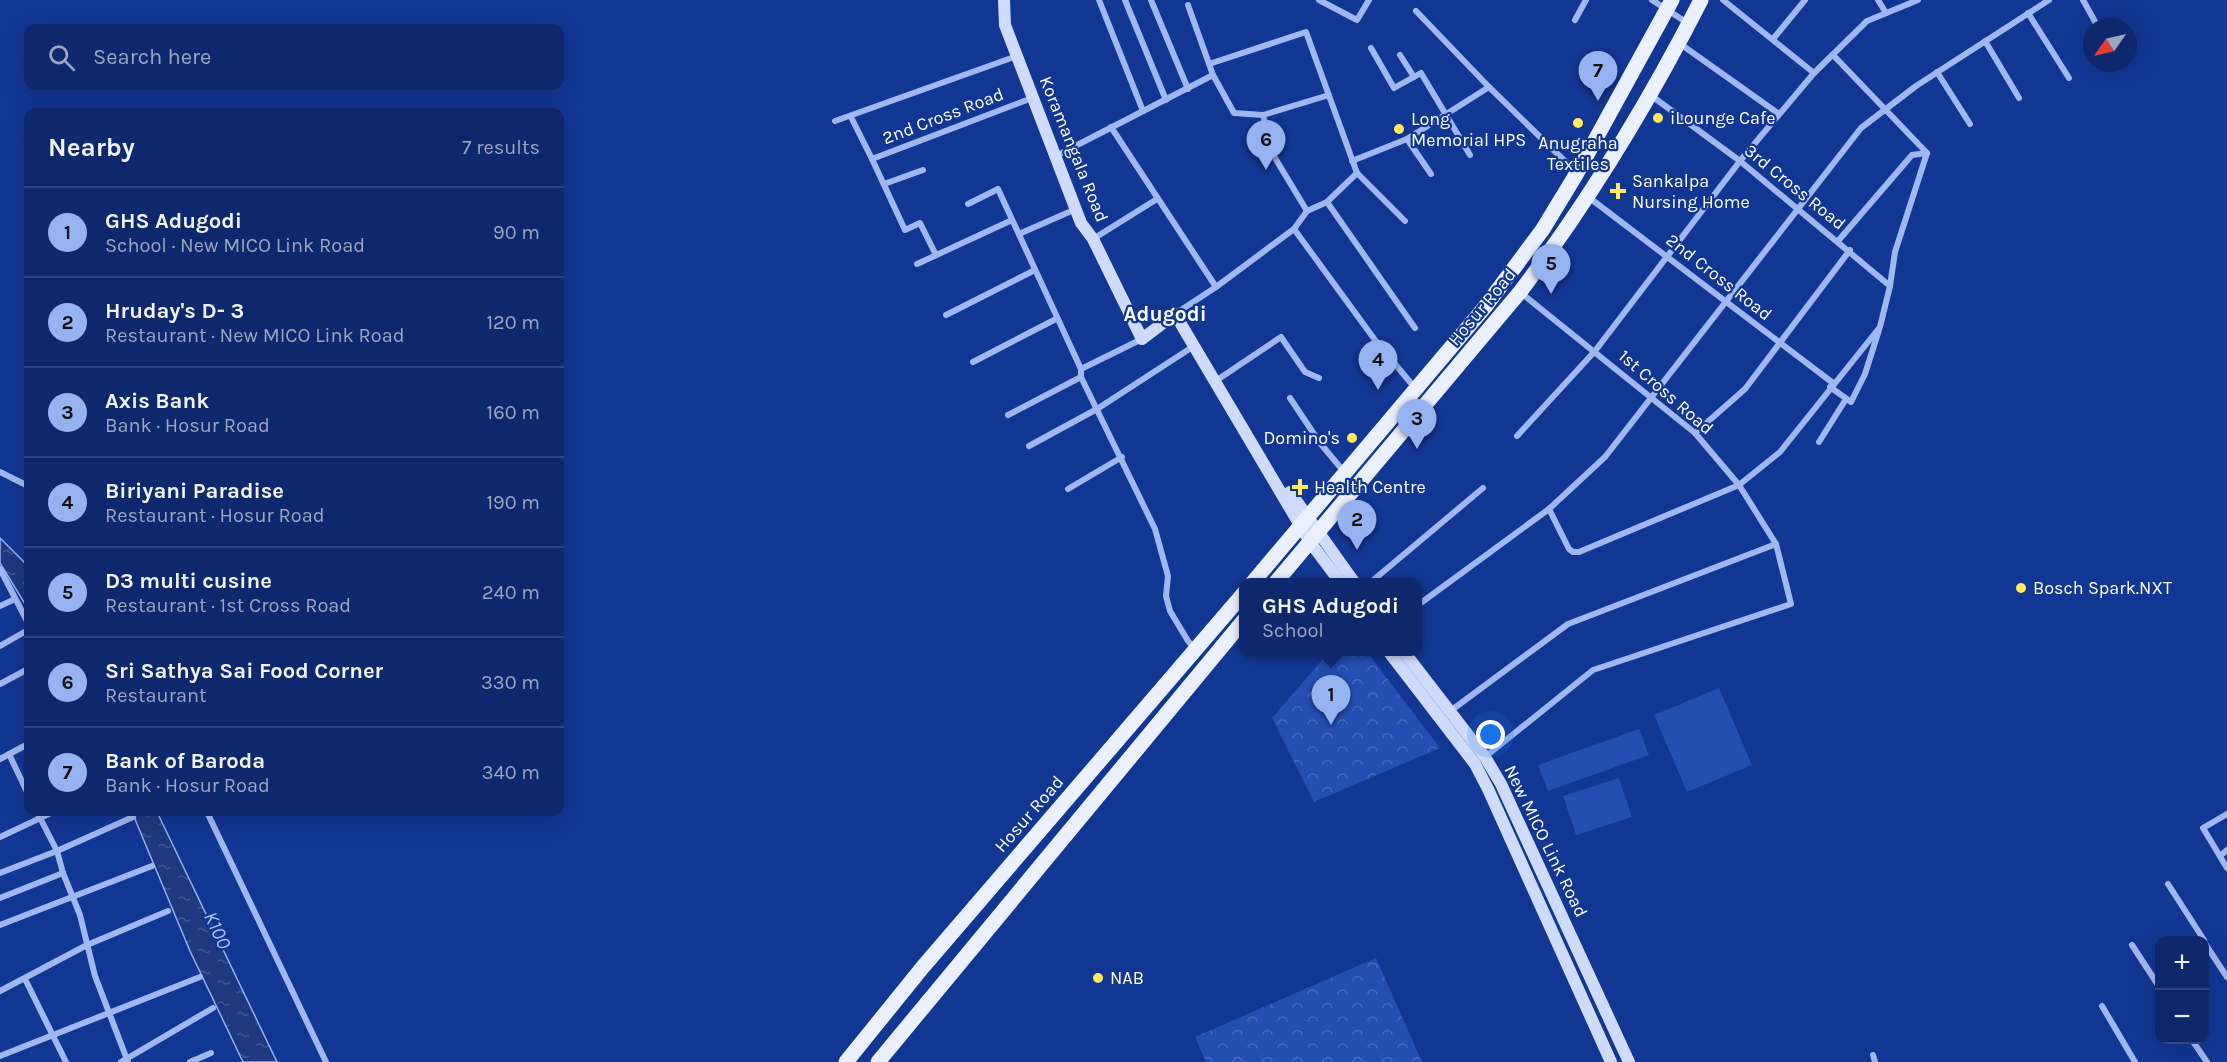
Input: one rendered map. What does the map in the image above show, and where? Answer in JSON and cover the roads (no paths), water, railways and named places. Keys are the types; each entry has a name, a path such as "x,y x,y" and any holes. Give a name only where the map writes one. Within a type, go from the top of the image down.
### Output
{"main road":[{"name":"Hosur Road","path":"1279,578 1520,292 1558,242 1648,94 1701,0"},
{"name":"Hosur Road","path":"1256,578 1416,389 1525,254 1577,173 1669,5"},
{"name":"Hosur Road","path":"846,1062 942,944 1239,598"},
{"path":"878,1062 1239,626"}],"street":[{"name":"Koramangala Road","path":"1004,0 1005,25 1081,223 1093,239 1142,339"},
{"path":"1099,0 1143,111"},
{"path":"1125,0 1166,100"},
{"path":"1151,0 1188,89"},
{"path":"1319,0 1357,20 1369,0"},
{"path":"1575,20 1586,0"},
{"path":"1652,0 1669,5 1689,24"},
{"path":"1724,0 1814,73"},
{"path":"1773,39 1805,0"},
{"path":"1878,0 1886,13"},
{"path":"1517,436 1595,351 1740,161 1814,73 1834,56 1867,21 1918,0"},
{"path":"1422,602 1549,509 1605,457 1861,128 1937,72 2049,0"},
{"path":"2083,0 2093,18"},
{"path":"1188,5 1213,75 1234,113 1263,115 1329,95"},
{"path":"1416,11 1577,173"},
{"path":"2028,13 2069,78"},
{"path":"1209,64 1306,32 1357,173 1405,221"},
{"path":"1985,41 2019,98"},
{"path":"1678,42 1779,114"},
{"path":"1371,48 1394,88 1421,74 1470,155"},
{"path":"835,121 1017,55"},
{"path":"1400,55 1414,77"},
{"path":"1834,56 1927,153"},
{"path":"1937,72 1970,124"},
{"path":"1056,156 1213,75"},
{"path":"1352,161 1407,139 1489,87"},
{"name":"3rd Cross Road","path":"1648,94 1740,161 1850,250 1890,286"},
{"name":"2nd Cross Road","path":"851,117 872,159 1034,97"},
{"path":"1263,115 1275,158 1307,211"},
{"path":"1111,127 1216,287"},
{"path":"1407,139 1431,174"},
{"path":"1838,241 1912,155 1927,153"},
{"path":"1819,442 1846,399 1851,402 1865,374 1880,327 1895,252 1927,153"},
{"path":"872,159 905,230 920,223 936,255"},
{"path":"884,184 923,170"},
{"path":"1008,416 1142,339 1294,229 1307,211 1327,202 1357,173"},
{"path":"968,204 998,189 1097,409 1155,529 1168,576 1166,596 1170,611 1196,650"},
{"name":"2nd Cross Road","path":"1586,195 1667,254 1726,303 1779,342 1846,399"},
{"path":"1093,239 1158,199"},
{"path":"1327,202 1415,328"},
{"path":"1018,234 1076,209"},
{"path":"917,264 1012,220"},
{"path":"1294,229 1375,340 1416,389"},
{"path":"1695,434 1745,388 1850,250"},
{"path":"946,315 1035,270"},
{"name":"1st Cross Road","path":"1480,761 1593,670 1791,604 1776,544 1738,485 1695,434 1520,292"},
{"path":"1175,314 1274,477 1281,480 1338,578"},
{"path":"973,362 1056,319"},
{"path":"1549,509 1569,549 1579,552 1738,485 1780,452 1831,385 1880,327"},
{"path":"1216,381 1281,337 1305,372 1319,378"},
{"path":"1029,446 1097,409 1195,346"},
{"path":"1290,398 1311,431 1346,473"},
{"path":"1068,489 1122,457"},
{"path":"0,472 24,484"},
{"path":"1376,578 1483,488"},
{"path":"1314,538 1350,578"},
{"path":"1445,716 1568,624 1776,544"},
{"path":"0,569 24,616"},
{"path":"0,606 15,599"},
{"path":"0,646 24,632"},
{"name":"New MICO Link Road","path":"1393,656 1445,716 1510,803 1629,1062"},
{"name":"New MICO Link Road","path":"1407,656 1445,716"},
{"path":"0,684 24,671"},
{"path":"0,759 24,746"},
{"path":"9,754 24,786"},
{"name":"New MICO Link Road","path":"1480,761 1500,813 1611,1062"},
{"path":"2227,814 2203,828 2227,868"},
{"path":"0,837 37,816"},
{"path":"40,816 57,851 63,873 74,897 87,945 125,1061 213,1008"},
{"path":"209,816 326,1062"},
{"path":"0,873 133,818"},
{"path":"2220,856 2227,850"},
{"path":"0,926 152,866"},
{"path":"0,898 63,873"},
{"path":"2168,884 2201,936"},
{"path":"0,991 87,945 168,911"},
{"path":"2132,945 2155,980"},
{"path":"2209,949 2227,977"},
{"path":"0,1056 200,977"},
{"path":"25,979 66,1062"},
{"path":"2102,1006 2135,1062"},
{"path":"2195,1044 2206,1062"},
{"path":"190,1062 211,1053"}],"water":[{"path":"0,538 24,562 24,602 0,563"},
{"name":"K100","path":"134,816 159,816 277,1062 243,1062 190,951"}],"place":[{"name":"Bank of Baroda","path":"1598,101"},
{"name":"iLounge Cafe","path":"1658,118"},
{"name":"Anugraha Textiles","path":"1578,123"},
{"name":"Long Memorial HPS","path":"1399,129"},
{"name":"Sri Sathya Sai Food Corner","path":"1266,170"},
{"name":"Sankalpa Nursing Home","path":"1618,191"},
{"name":"D3 multi cusine","path":"1551,294"},
{"name":"Biriyani Paradise","path":"1378,390"},
{"name":"Domino's","path":"1352,438"},
{"name":"Axis Bank","path":"1417,449"},
{"name":"Health Centre","path":"1300,487"},
{"name":"Hruday's D- 3","path":"1357,550"},
{"name":"Bosch Spark.NXT","path":"2021,588"},
{"name":"GHS Adugodi","path":"1331,725"},
{"name":"NAB","path":"1098,978"}],"district":[{"name":"Adugodi","path":"1165,314"}]}
